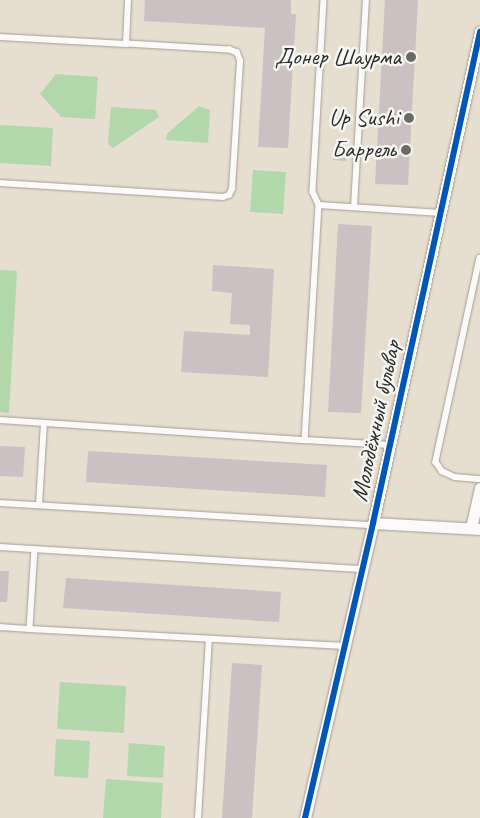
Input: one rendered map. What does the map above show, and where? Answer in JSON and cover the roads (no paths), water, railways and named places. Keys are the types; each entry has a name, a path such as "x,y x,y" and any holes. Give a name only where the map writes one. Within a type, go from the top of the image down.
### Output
{"street":[{"name":"Молодёжный бульвар","path":"305,818 373,524 480,32"},
{"path":"373,524 476,529 480,488"}],"lane":[{"path":"126,44 128,0"},
{"path":"305,440 319,204 313,192 324,0"},
{"path":"354,207 366,0"},
{"path":"0,37 230,50 237,53 239,70 232,189 229,195 223,197 0,183"},
{"path":"319,204 442,213"},
{"path":"480,258 436,462 442,471 455,477 480,479"},
{"path":"0,420 390,445"},
{"path":"39,505 44,423"},
{"path":"0,503 373,524"},
{"path":"0,547 362,568"},
{"path":"30,629 35,549"},
{"path":"0,628 345,646"},
{"path":"198,818 209,639"}],"place":[{"name":"Донер Шаурма","path":"411,57"},
{"name":"Up Sushi","path":"409,118"},
{"name":"Баррель","path":"406,150"}]}
